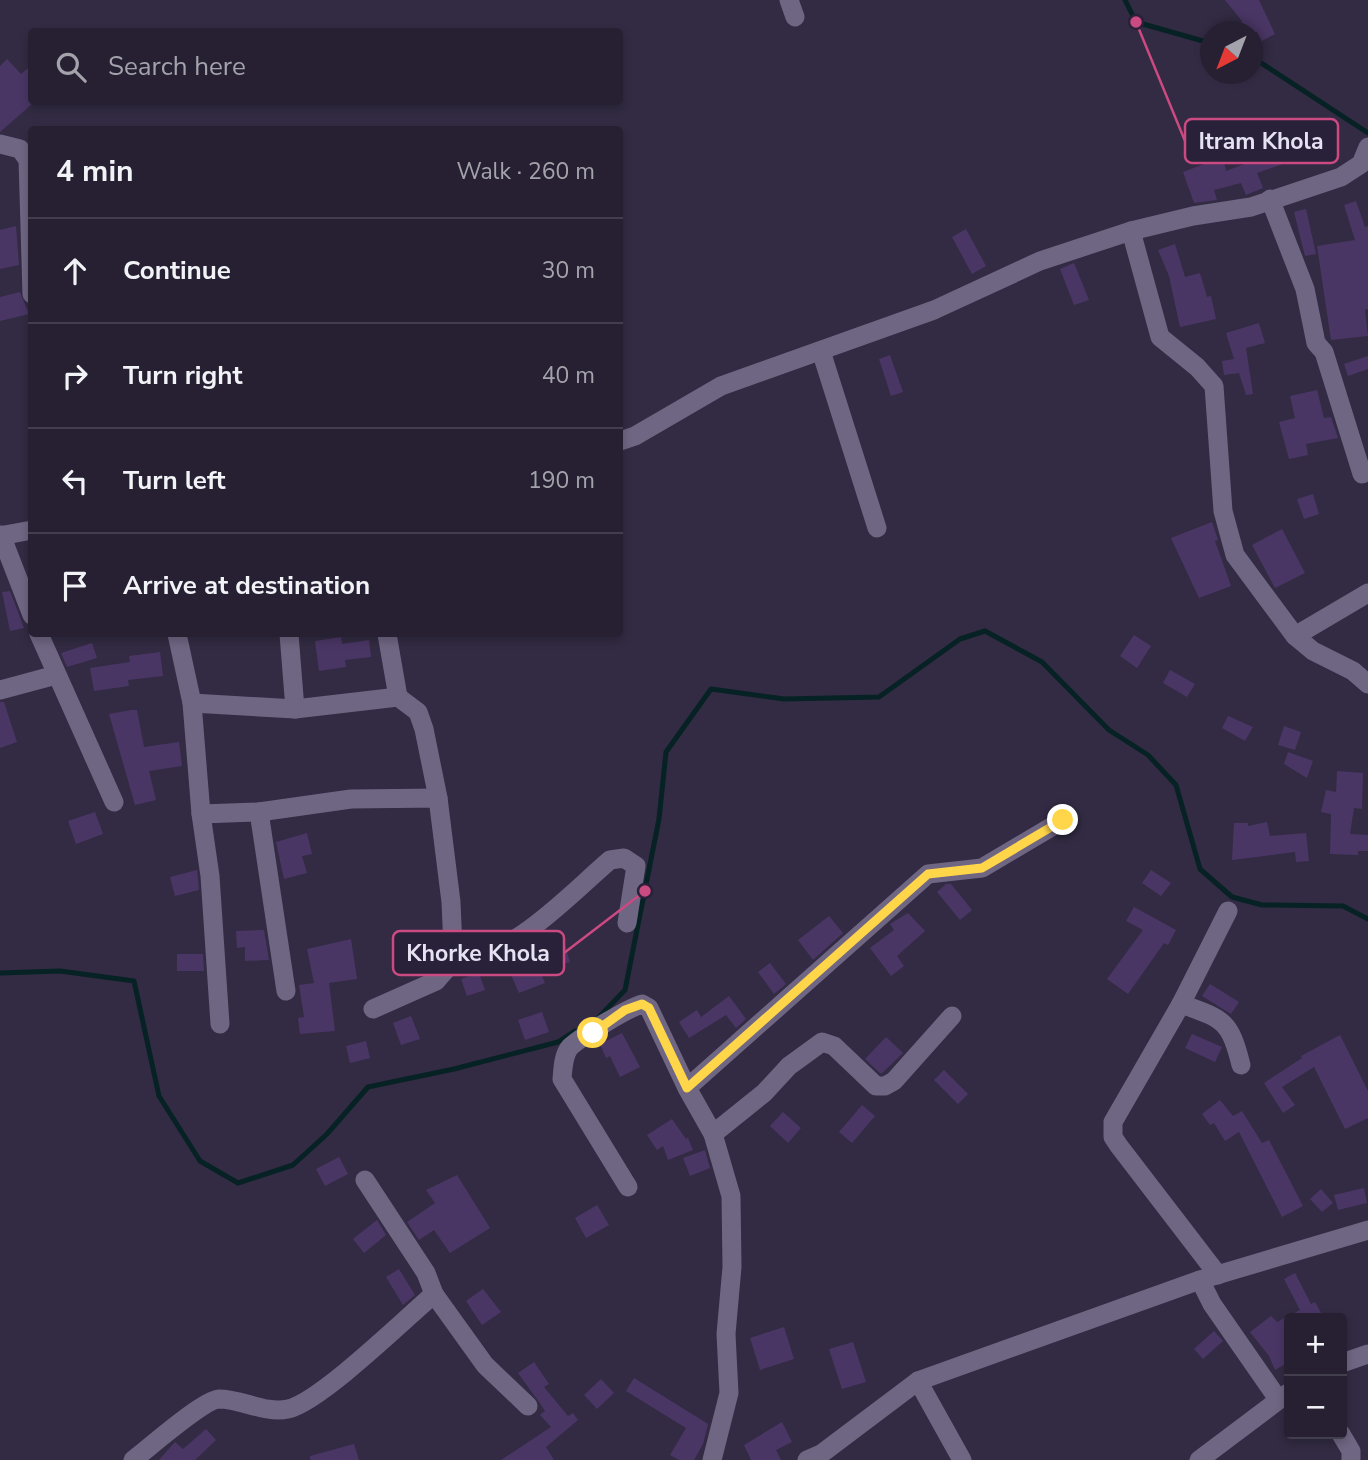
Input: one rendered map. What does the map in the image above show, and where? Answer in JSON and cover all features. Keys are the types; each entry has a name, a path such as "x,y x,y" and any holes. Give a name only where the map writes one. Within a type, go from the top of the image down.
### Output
{"street":[{"path":"0,144 20,149 28,160"},
{"path":"623,440 635,436 721,386 934,310 1040,261 1131,231 1193,216 1251,207 1354,170 1362,164 1368,147"},
{"path":"1270,200 1305,289 1317,343 1324,352 1362,474"},
{"path":"1131,231 1160,337 1198,367 1214,386 1223,510 1235,555 1295,636 1313,651 1353,671 1368,684"},
{"path":"821,351 877,528"},
{"path":"28,531 1,536 28,605"},
{"path":"1295,636 1368,593"},
{"path":"40,637 114,802"},
{"path":"178,637 192,703 201,814 210,876 220,1024"},
{"path":"289,637 295,709"},
{"path":"373,1009 436,981 449,965 453,948 451,902 438,798 424,729 418,712 398,697 388,637"},
{"path":"0,690 56,675"},
{"path":"192,703 295,709 398,697"},
{"path":"201,814 259,812 351,799 438,798"},
{"path":"259,812 286,991"},
{"path":"687,1088 928,874 982,868 1063,820"},
{"path":"449,965 501,949 526,932 610,860 624,858 636,866 626,923"},
{"path":"1199,1460 1284,1396 1212,1304 1209,1278 1113,1137 1113,1122 1181,1004 1228,911"},
{"path":"628,1187 562,1079 563,1063 570,1048 625,1010 642,1004 649,1008 687,1088 713,1134 731,1196 732,1267 726,1334 729,1393 712,1460"},
{"path":"1181,1004 1225,1023 1235,1040 1241,1065"},
{"path":"713,1134 764,1093 789,1066 822,1042 834,1046 876,1086 885,1086 894,1081 952,1016"},
{"path":"365,1180 426,1273 434,1294 485,1366 528,1405"},
{"path":"807,1460 821,1454 918,1381 1209,1278 1368,1230"},
{"path":"133,1460 201,1405 219,1399 253,1407 288,1409 316,1396 434,1294"},
{"path":"1347,1361 1368,1354"},
{"path":"918,1381 962,1460"},
{"path":"1344,1439 1351,1460"}],"building":[{"path":"1225,0 1259,0 1275,34 1263,40 1263,21 1242,21"},
{"path":"7,59 21,74 28,68 28,105 31,105 0,132 0,66"},
{"path":"1292,143 1297,159 1257,173 1263,188 1246,195 1241,183 1214,190 1217,200 1194,203 1183,172 1223,157 1226,171 1255,160 1251,149 1265,144 1267,151"},
{"path":"1356,201 1365,227 1368,226 1368,309 1365,310 1368,336 1331,340 1317,246 1355,240 1344,205"},
{"path":"1306,209 1316,254 1305,256 1294,212"},
{"path":"16,226 19,265 0,269 0,230"},
{"path":"966,229 986,266 972,274 952,237"},
{"path":"1175,244 1185,277 1200,273 1207,297 1211,296 1216,319 1180,327 1169,276 1158,250"},
{"path":"1074,263 1089,300 1074,305 1060,269"},
{"path":"20,292 28,314 0,321 0,297"},
{"path":"1259,323 1265,343 1246,348 1253,394 1246,395 1239,373 1224,375 1222,361 1234,359 1226,333"},
{"path":"890,355 903,392 891,396 879,359"},
{"path":"1368,356 1368,369 1348,376 1344,364"},
{"path":"1317,390 1324,418 1331,417 1338,438 1306,444 1308,455 1289,459 1279,422 1295,418 1290,396"},
{"path":"1313,494 1319,514 1304,519 1297,499"},
{"path":"1212,522 1218,540 1215,541 1231,586 1199,598 1171,538"},
{"path":"1282,529 1305,573 1275,588 1252,545"},
{"path":"10,591 24,628 10,631 2,592"},
{"path":"1134,635 1151,646 1137,668 1120,656"},
{"path":"341,637 342,644 369,640 371,657 345,660 346,667 319,671 315,641"},
{"path":"92,643 97,658 67,667 61,653"},
{"path":"160,652 163,676 128,680 129,686 94,691 90,668 130,662 129,656"},
{"path":"1170,670 1195,684 1187,697 1163,683"},
{"path":"0,702 4,702 17,742 0,748"},
{"path":"137,710 144,747 179,742 182,766 149,771 156,800 135,805 109,714"},
{"path":"1228,716 1253,727 1245,741 1222,728"},
{"path":"1284,726 1301,732 1295,750 1278,745"},
{"path":"1288,752 1313,761 1307,778 1284,764"},
{"path":"1337,771 1363,773 1362,809 1354,808 1350,834 1368,835 1368,851 1358,851 1358,855 1330,854 1331,814 1321,812 1326,790 1336,792"},
{"path":"95,812 103,834 76,844 68,821"},
{"path":"1267,822 1270,836 1306,833 1309,861 1296,862 1295,852 1232,860 1234,823 1248,823 1248,826"},
{"path":"307,833 312,854 302,856 307,873 284,879 276,842"},
{"path":"197,870 199,890 175,896 170,877"},
{"path":"1151,870 1171,883 1161,896 1142,883"},
{"path":"946,884 951,884 972,910 960,920 937,892"},
{"path":"1134,907 1176,930 1168,945 1164,943 1128,994 1107,979 1143,930 1126,921"},
{"path":"908,913 925,931 897,956 904,966 891,976 870,948 894,930 890,924"},
{"path":"829,916 843,933 813,960 798,940"},
{"path":"264,930 269,960 245,961 245,947 237,948 236,931"},
{"path":"563,938 570,962 540,971 545,983 519,993 504,959 530,946"},
{"path":"351,939 357,979 329,983 335,1031 300,1034 298,1018 304,1017 299,985 314,983 307,949"},
{"path":"177,954 203,954 204,971 177,971"},
{"path":"770,963 786,984 774,994 758,972"},
{"path":"479,973 485,990 467,996 461,979"},
{"path":"1210,984 1239,1002 1231,1014 1202,996"},
{"path":"729,996 746,1019 736,1028 726,1015 689,1038 679,1022 697,1010 701,1017"},
{"path":"542,1012 549,1032 525,1040 518,1020"},
{"path":"411,1016 420,1039 401,1045 393,1023"},
{"path":"622,1033 640,1067 620,1077 610,1056 606,1058 600,1044"},
{"path":"1192,1034 1222,1047 1215,1062 1185,1048"},
{"path":"1340,1035 1368,1091 1368,1118 1345,1129 1314,1067 1282,1087 1295,1105 1283,1113 1264,1083 1302,1058 1301,1056"},
{"path":"886,1037 903,1053 881,1074 865,1059"},
{"path":"366,1041 370,1058 350,1063 346,1046"},
{"path":"944,1070 968,1094 958,1104 934,1080"},
{"path":"1220,1100 1233,1116 1242,1111 1262,1143 1269,1140 1303,1206 1282,1217 1239,1132 1225,1141 1214,1123 1210,1125 1202,1114"},
{"path":"862,1105 875,1116 852,1143 839,1132"},
{"path":"783,1112 801,1128 788,1143 770,1126"},
{"path":"672,1119 686,1139 688,1138 693,1150 668,1160 663,1146 657,1150 647,1135"},
{"path":"705,1150 710,1168 690,1176 683,1158"},
{"path":"339,1157 348,1174 325,1186 316,1169"},
{"path":"457,1175 490,1228 450,1253 434,1230 419,1240 407,1222 435,1203 426,1190"},
{"path":"1364,1188 1367,1203 1338,1210 1334,1195"},
{"path":"1321,1189 1333,1203 1322,1212 1310,1199"},
{"path":"597,1205 609,1225 586,1238 575,1218"},
{"path":"377,1220 386,1235 364,1253 353,1239"},
{"path":"399,1269 415,1295 403,1305 386,1277"},
{"path":"1295,1273 1311,1304 1315,1302 1321,1313 1294,1313 1300,1310 1284,1279"},
{"path":"483,1289 501,1312 482,1325 466,1301"},
{"path":"1271,1316 1277,1322 1284,1318 1284,1365 1275,1370 1269,1356 1250,1332"},
{"path":"784,1327 794,1359 760,1370 750,1338"},
{"path":"1214,1331 1223,1341 1203,1359 1194,1349"},
{"path":"853,1342 866,1382 842,1389 829,1349"},
{"path":"534,1362 549,1384 544,1387 568,1416 573,1413 578,1420 546,1447 554,1460 501,1460 551,1427 540,1415 545,1411 518,1373"},
{"path":"634,1378 708,1424 703,1444 694,1460 679,1460 670,1455 686,1428 626,1391"},
{"path":"601,1379 614,1393 597,1409 584,1395"},
{"path":"782,1422 792,1442 776,1450 781,1460 751,1460 744,1445"},
{"path":"206,1429 216,1440 195,1460 159,1460 175,1442 183,1449"},
{"path":"354,1444 359,1460 310,1460 310,1456"}],"waterway":[{"path":"1125,0 1136,22 1200,40"},
{"path":"1263,64 1368,133"},
{"path":"599,1017 625,990 659,819 666,752 711,689 784,699 879,697 960,639 985,631 1042,662 1109,730 1148,755 1176,785 1200,869 1232,897 1262,905 1343,906 1368,919"},
{"path":"0,973 60,971 134,981 159,1096 200,1161 238,1183 293,1165 327,1134 368,1087 454,1069 558,1042 575,1031"}],"place":[{"name":"Itram Khola","path":"1136,22"},
{"name":"Khorke Khola","path":"645,891"}],"route":[{"path":"593,1033 625,1010 642,1004 649,1008 687,1088 928,874 943,875 982,868 1063,820"}]}
